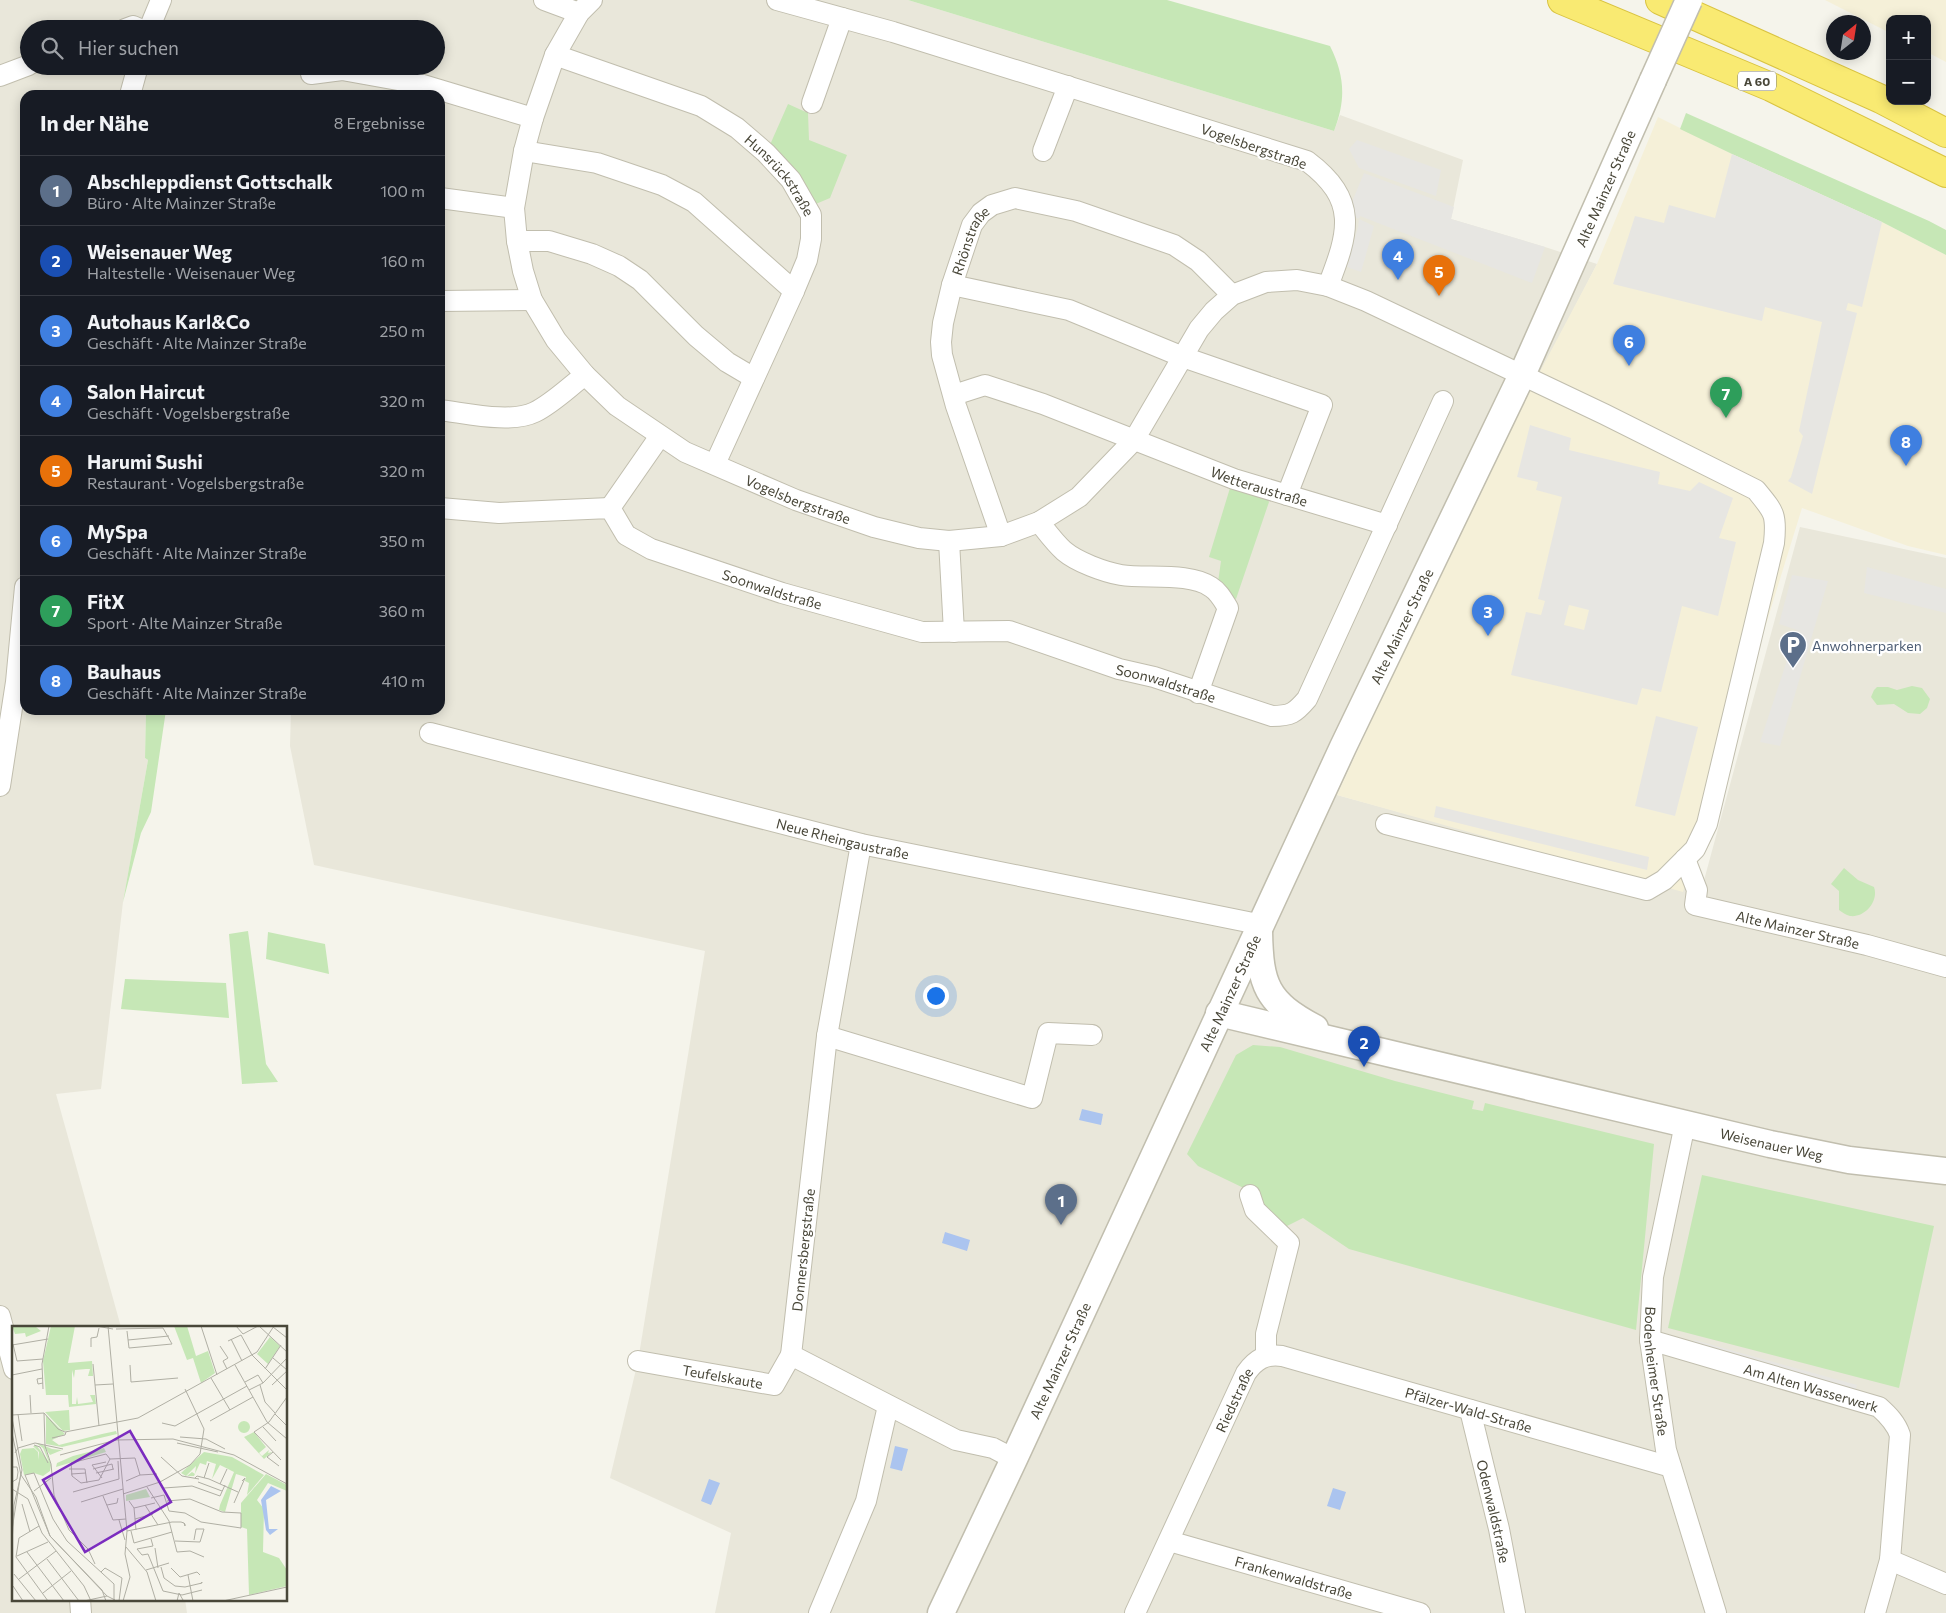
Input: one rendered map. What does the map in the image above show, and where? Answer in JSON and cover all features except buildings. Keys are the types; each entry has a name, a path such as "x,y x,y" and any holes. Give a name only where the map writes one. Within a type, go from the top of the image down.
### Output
{"highway":[{"name":"A 60","path":"1562,0 1771,87 1946,173"},
{"name":"A 60","path":"1660,0 1881,99 1946,133"}],"street":[{"path":"153,20 161,0"},
{"name":"Vogelsbergstraße","path":"544,0 586,6 555,55 533,118 524,151 514,208 517,242 532,300 556,340 585,375 617,406 685,452 796,500 874,527 919,538 949,541 1001,536 1039,522 1079,497 1134,440 1199,329 1214,310 1232,295 1266,282 1297,280 1328,286 1366,301 1522,375"},
{"name":"Vogelsbergstraße","path":"777,0 893,32 1308,161 1333,184 1344,208 1346,233 1328,286"},
{"name":"Alte Mainzer Straße","path":"941,1613 1014,1460 1347,738 1522,375 1690,0"},
{"path":"812,103 842,18"},
{"name":"Hunsrückstraße","path":"555,55 700,106 737,128 766,153 791,180 811,215 811,239 807,260 715,464"},
{"path":"0,76 20,68"},
{"path":"131,90 136,75"},
{"path":"370,75 420,84 440,90"},
{"path":"1043,151 1068,86"},
{"path":"445,92 533,118"},
{"path":"524,151 597,163 662,185 694,202 794,291"},
{"name":"Rhönstraße","path":"1001,536 954,395 940,342 952,285 972,225 981,213 992,205 1015,198 1076,211 1174,245 1198,261 1232,295"},
{"path":"445,199 514,208"},
{"path":"517,242 550,241 592,254 619,266 640,280 696,336 719,355 754,378"},
{"path":"952,285 1069,310 1183,357 1322,405 1287,495"},
{"path":"445,301 532,300"},
{"path":"445,411 516,417 535,412 585,375"},
{"path":"1386,824 1647,890 1664,880 1696,849 1707,824 1774,543 1776,524 1772,509 1756,490 1522,375"},
{"path":"954,395 985,385 1043,404 1134,440"},
{"path":"1387,525 1443,401"},
{"path":"445,508 499,513 610,508 660,436"},
{"name":"Wetteraustraße","path":"1134,440 1234,479 1387,525"},
{"name":"Soonwaldstraße","path":"610,508 626,535 651,549 782,593 922,632 1009,631 1119,669 1154,677 1272,716 1292,714 1307,699 1387,525"},
{"path":"1039,522 1064,551 1085,564 1120,575 1192,580 1210,586 1221,596 1228,608 1198,693"},
{"path":"949,541 954,632"},
{"path":"0,786 16,682 20,640"},
{"name":"Neue Rheingaustraße","path":"430,733 861,844 1248,922 1259,926"},
{"name":"Donnersbergstraße","path":"791,1355 827,1036 861,844"},
{"name":"Alte Mainzer Straße","path":"1685,859 1697,890 1696,905 1867,945 1946,967"},
{"path":"1259,926 1262,976 1269,994 1299,1020 1337,1040"},
{"name":"Weisenauer Weg","path":"1219,1013 1770,1144 1849,1160 1946,1172"},
{"path":"827,1036 1032,1098 1048,1033 1092,1035"},
{"name":"Bodenheimer Straße","path":"1685,1124 1653,1277 1650,1340 1666,1450 1716,1613"},
{"name":"Riedstraße","path":"1135,1613 1246,1373 1258,1359 1266,1356 1266,1334 1289,1243 1255,1210 1250,1195"},
{"path":"0,1316 12,1361"},
{"name":"Am Alten Wasserwerk","path":"1650,1340 1878,1407 1897,1426 1900,1435 1890,1560 1874,1613"},
{"path":"791,1355 956,1440 993,1448 1014,1460"},
{"name":"Teufelskaute","path":"638,1361 774,1385 791,1355"},
{"name":"Pfälzer-Wald-Straße","path":"1266,1356 1282,1356 1672,1468"},
{"path":"819,1613 866,1501 888,1406"},
{"name":"Odenwaldstraße","path":"1470,1410 1500,1529 1515,1613"},
{"name":"Frankenwaldstraße","path":"1169,1541 1420,1613"},
{"path":"1890,1560 1946,1584"},
{"path":"80,1600 81,1613"}],"shaded area":[{"path":"0,0 908,0 1334,131 1340,115 1463,160 1451,219 1597,264 1504,444 1410,635 1337,795 1679,888 1703,884 1800,527 1946,558 1946,1613 715,1613 731,1533 610,1478 638,1361 705,951 314,865 290,746 291,715 445,715 445,90 20,90 20,715 146,715 145,758 148,760 123,902 101,1089 56,1094 121,1326 12,1326 12,1600 185,1600 187,1613 0,1613"},
{"path":"1825,0 1946,0 1946,62 1931,54 1931,15 1886,15 1886,31 1871,23 1871,15 1855,15"},
{"path":"1658,117 1732,154 1882,222 1946,255 1946,555 1908,546 1802,508 1683,892 1337,795 1440,572 1479,498 1535,381 1597,264"},
{"path":"1357,140 1441,170 1436,196 1359,168 1349,149"},
{"path":"1732,154 1882,222 1862,307 1848,303 1846,310 1857,313 1812,494 1788,481 1791,477 1803,436 1799,431 1822,322 1765,307 1762,321 1613,284 1635,216 1664,223 1669,205 1715,218"},
{"path":"1364,173 1454,207 1451,219 1545,247 1532,283 1360,216 1359,219 1355,217 1352,202"},
{"path":"1359,219 1374,226 1361,272 1347,267"},
{"path":"1530,425 1571,438 1569,450 1660,472 1658,484 1690,491 1699,482 1733,498 1719,538 1736,542 1718,616 1682,606 1661,692 1642,688 1637,705 1511,675 1526,612 1541,615 1545,601 1538,599 1562,497 1536,490 1538,482 1517,477","holes":["1569,605 1589,610 1584,630 1564,625"]},
{"name":"Anwohnerparken","path":"1867,567 1946,589 1946,613 1864,593"},
{"name":"Anwohnerparken","path":"1792,575 1828,581 1780,746 1760,742 1797,630 1779,624"},
{"path":"1656,716 1698,727 1675,816 1635,806"},
{"path":"1436,806 1649,857 1647,870 1434,817"},
{"path":"1694,1340 1857,1385 1855,1391 1692,1346"}],"green space":[{"path":"908,0 1167,0 1330,46 1341,78 1341,109 1334,131"},
{"path":"788,104 808,113 809,140 847,155 830,198 811,206 769,147"},
{"path":"1686,113 1946,230 1946,255 1882,222 1680,129"},
{"path":"1230,488 1267,497 1269,502 1236,599 1217,589 1221,561 1209,557"},
{"path":"1912,686 1922,688 1930,699 1927,708 1920,714 1908,713 1894,704 1877,705 1871,697 1877,687 1888,687 1897,690"},
{"path":"146,715 165,715 151,812 141,833 123,902 148,760 145,758"},
{"path":"1844,868 1858,880 1874,887 1873,903 1866,911 1856,916 1849,916 1839,910 1839,891 1831,884"},
{"path":"248,931 266,1064 278,1082 242,1084 229,934"},
{"path":"268,932 325,944 329,974 266,959"},
{"path":"125,979 226,983 229,1018 121,1009"},
{"path":"1253,1045 1280,1047 1395,1081 1474,1101 1472,1109 1483,1111 1485,1103 1654,1144 1636,1330 1349,1249 1303,1218 1285,1227 1252,1192 1198,1166 1187,1154 1236,1055"},
{"path":"1702,1175 1934,1226 1899,1388 1668,1328"}],"water":[{"path":"1082,1109 1103,1114 1101,1125 1079,1120"},
{"path":"945,1232 970,1240 967,1251 942,1243"},
{"path":"895,1446 908,1449 902,1471 890,1468"},
{"path":"709,1479 720,1483 711,1505 701,1501"},
{"path":"1333,1488 1346,1492 1340,1510 1327,1506"}],"place":[{"name":"Salon Haircut","path":"1398,280"},
{"name":"Harumi Sushi","path":"1439,296"},
{"name":"MySpa","path":"1629,366"},
{"name":"FitX","path":"1726,418"},
{"name":"Bauhaus","path":"1906,466"},
{"name":"Autohaus Karl&Co","path":"1488,636"},
{"name":"Anwohnerparken","path":"1793,669"},
{"name":"Weisenauer Weg","path":"1364,1067"},
{"name":"Abschleppdienst Gottschalk","path":"1061,1225"}]}
